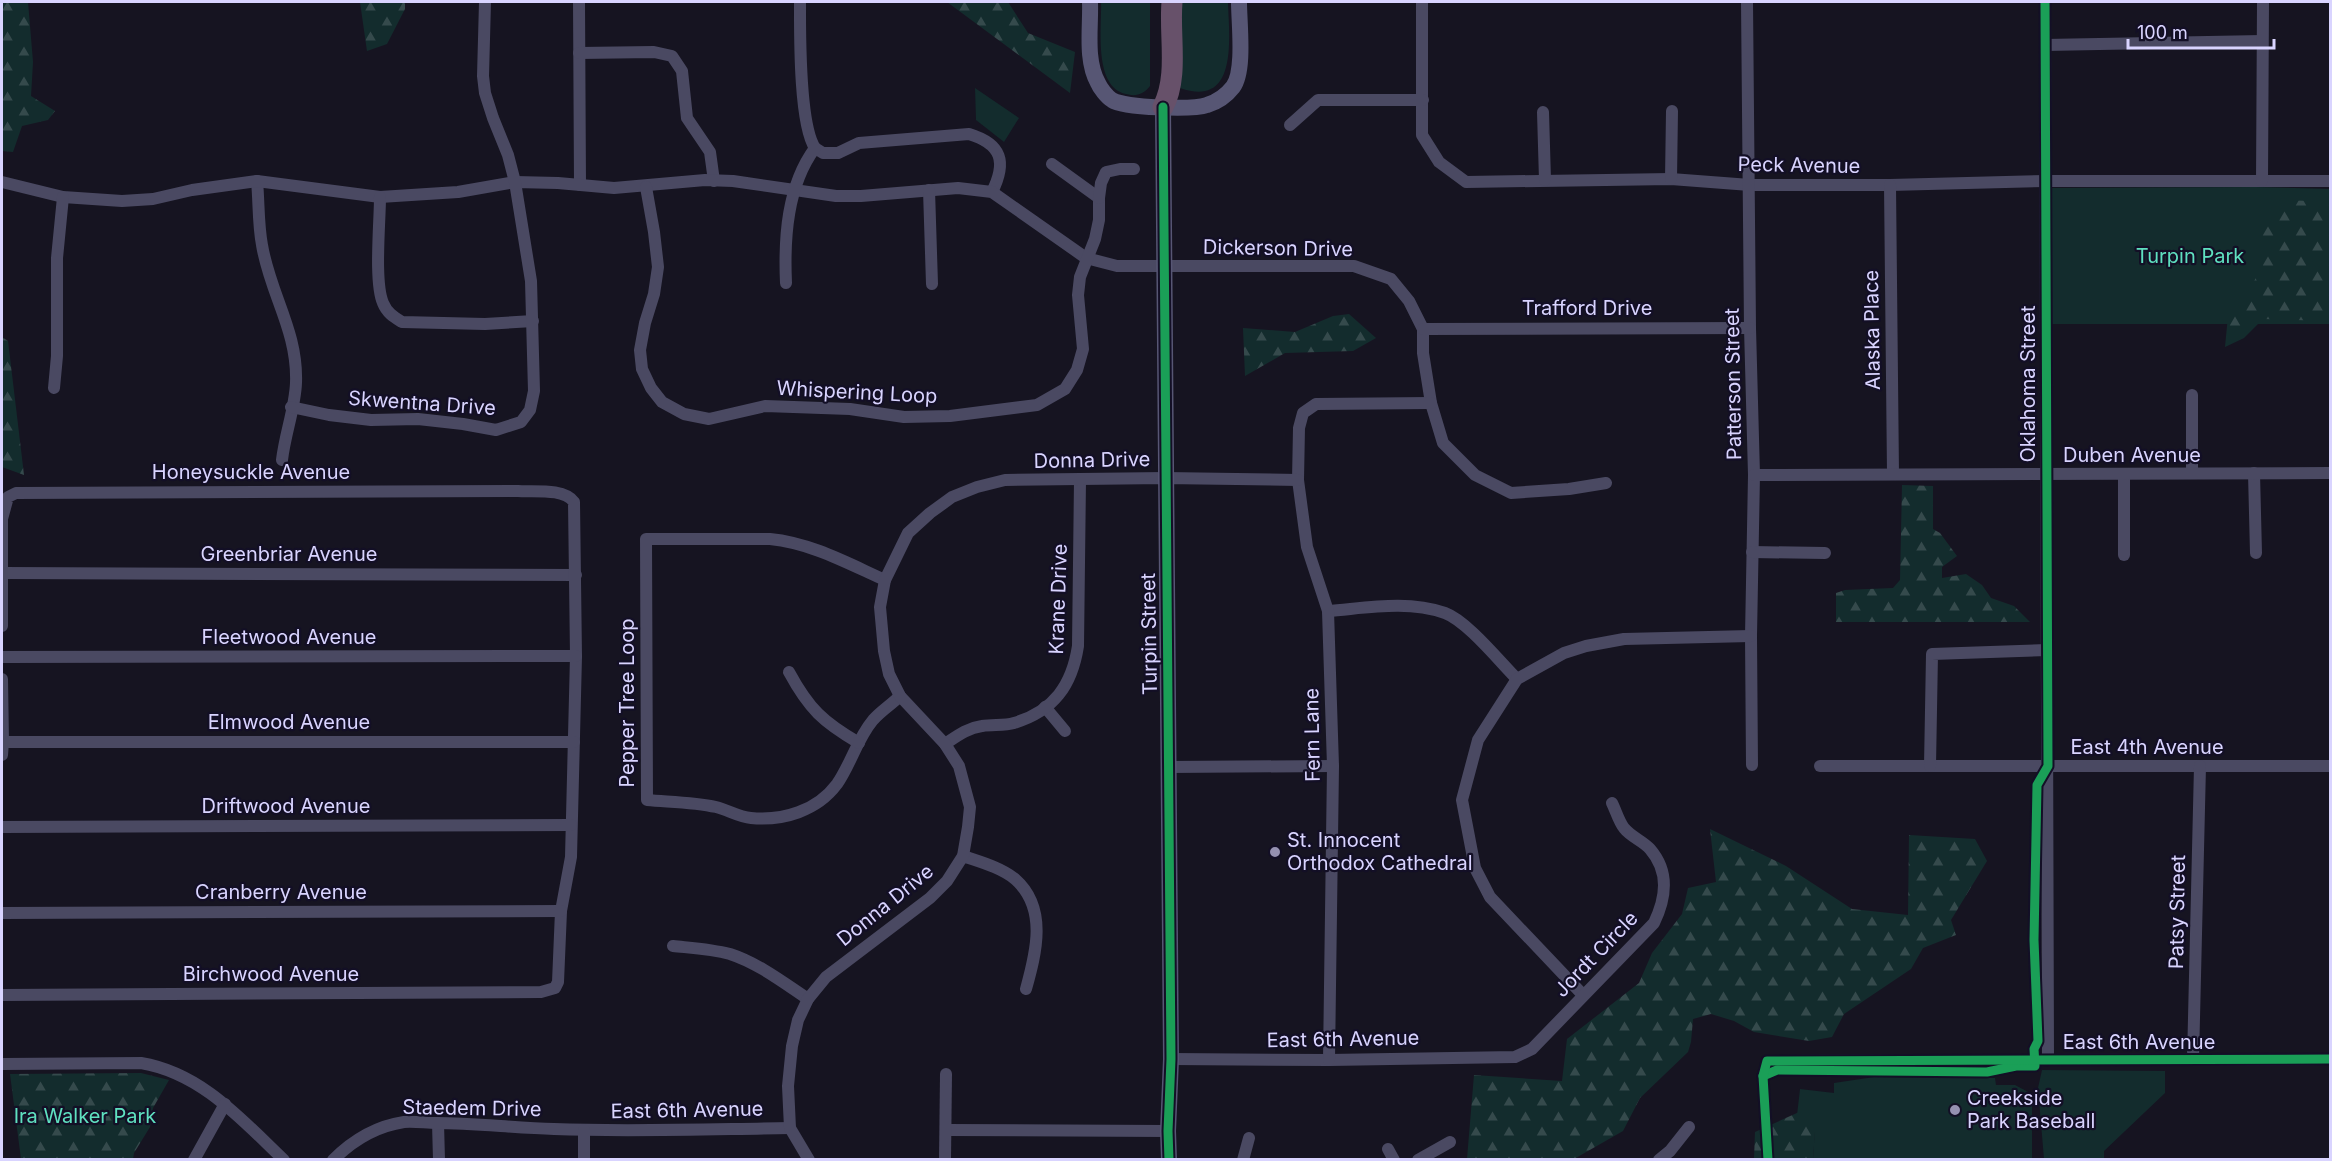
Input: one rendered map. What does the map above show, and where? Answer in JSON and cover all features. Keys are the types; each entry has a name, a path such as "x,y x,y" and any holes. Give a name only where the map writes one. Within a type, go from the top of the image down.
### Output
{"highway":[{"path":"1158,2 1158,80 1159,97 1163,107"},
{"path":"1163,107 1171,81 1172,2"}],"street":[{"name":"Skwentna Drive","path":"291,407 329,415 371,420 418,419 496,430 521,422 530,410 534,391 531,281 515,182 508,155 485,93 483,76 485,2"},
{"path":"579,2 580,185"},
{"path":"800,2 800,51 807,121 809,139 815,148 823,153 838,153 859,143 969,134 984,138 995,148 1001,163 1000,176 992,192"},
{"path":"1090,2 1091,66 1098,83 1112,101 1136,106 1163,107 1204,106 1219,100 1234,86 1239,67 1239,2"},
{"name":"Peck Avenue","path":"1422,2 1422,135 1439,162 1466,182 1671,179 1750,185 1890,185 2046,181 2331,181"},
{"name":"Patterson Street","path":"1747,2 1750,328 1754,474 1751,636 1752,765"},
{"name":"Oklahoma Street","path":"2045,2 2049,1060"},
{"path":"2262,181 2263,2"},
{"path":"2045,45 2262,41"},
{"path":"579,53 654,52 672,56 682,71 687,118 710,152 714,181"},
{"path":"1290,125 1318,100 1423,100"},
{"name":"Turpin Street","path":"1163,107 1171,1059 1169,1160"},
{"path":"1671,179 1672,111"},
{"path":"1543,112 1545,180"},
{"path":"786,283 785,252 788,221 799,174 815,148"},
{"path":"1052,164 1100,198"},
{"name":"Whispering Loop","path":"646,187 657,267 654,294 640,350 642,369 651,388 662,402 684,414 709,419 765,406 850,409 904,417 950,416 1037,405 1065,389 1077,370 1083,349 1077,295 1086,258 1095,239 1099,220 1101,183 1106,172 1134,169"},
{"path":"2,182 63,197 122,201 153,199 192,190 257,181 380,197 446,193 515,182 614,188 733,181 795,192 861,196 958,188 992,192 1086,258"},
{"path":"257,181 261,244 271,281 291,334 296,384 282,460"},
{"name":"Alaska Place","path":"1890,185 1893,474"},
{"path":"929,190 932,284"},
{"path":"54,388 57,356 57,258 63,197"},
{"path":"380,197 379,289 383,305 391,315 402,322 485,324 533,321"},
{"name":"Dickerson Drive","path":"1086,258 1117,266 1354,266 1391,279 1409,301 1423,329 1423,353 1431,403 1443,443 1475,475 1511,494 1606,483"},
{"name":"Trafford Drive","path":"1423,329 1750,328"},
{"path":"2192,395 2192,473"},
{"name":"Fern Lane","path":"1329,1060 1333,766 1329,611 1307,547 1298,480 1299,428 1303,413 1316,404 1431,403"},
{"path":"2254,473 2256,553"},
{"name":"Duben Avenue","path":"1754,474 2331,473"},
{"path":"2124,474 2124,555"},
{"name":"Donna Drive","path":"809,1160 790,1128 788,1086 792,1046 798,1020 808,999 826,977 930,898 947,881 963,856 970,807 959,766 945,744 900,696 889,674 880,630 880,607 885,580 909,533 930,513 952,497 977,486 1005,480 1165,478 1298,480"},
{"name":"Krane Drive","path":"945,744 964,731 980,726 1013,723 1036,713 1068,684 1075,667 1078,646 1080,480"},
{"name":"Honeysuckle Avenue","path":"2,519 8,497 25,492 545,492 565,495 574,502 576,575"},
{"path":"2,519 2,626"},
{"name":"Pepper Tree Loop","path":"885,580 813,548 791,541 646,539 647,800 717,807 750,818 782,817 800,812 816,804 835,786 849,766 873,720 900,696"},
{"path":"1752,552 1826,554"},
{"name":"Greenbriar Avenue","path":"3,573 576,575"},
{"path":"561,911 572,856 576,575"},
{"path":"1329,611 1401,604 1446,614 1471,632 1517,679"},
{"path":"1583,995 1490,897 1475,868 1462,800 1478,740 1517,679 1564,652 1586,646 1633,639 1751,636"},
{"path":"1930,766 1932,654 2047,650"},
{"name":"Fleetwood Avenue","path":"2,657 576,656"},
{"path":"789,672 814,712 831,726 859,743"},
{"path":"2,679 2,755"},
{"path":"1045,707 1065,731"},
{"name":"Elmwood Avenue","path":"3,742 574,742"},
{"path":"1168,766 1333,766"},
{"name":"East 4th Avenue","path":"1820,766 2331,766"},
{"name":"Patsy Street","path":"2193,1060 2200,766"},
{"name":"Jordt Circle","path":"1515,1057 1532,1049 1654,923 1662,906 1665,884 1661,865 1650,849 1624,828 1612,803"},
{"name":"Driftwood Avenue","path":"2,827 571,825"},
{"path":"963,856 998,869 1015,880 1030,899 1036,919 1037,943 1026,989"},
{"name":"Cranberry Avenue","path":"2,913 561,911"},
{"name":"Birchwood Avenue","path":"2,995 541,992 555,988 558,982 561,911"},
{"path":"673,946 709,949 731,954 749,962 808,999"},
{"name":"East 6th Avenue","path":"1171,1059 1329,1060 1515,1057"},
{"name":"East 6th Avenue","path":"1767,1061 2331,1059"},
{"path":"2,1064 141,1063 158,1066 199,1084 225,1104 284,1160"},
{"path":"945,1160 946,1074"},
{"path":"194,1160 225,1104"},
{"name":"Staedem Drive","path":"333,1160 347,1146 384,1127 404,1122 584,1130"},
{"path":"438,1123 439,1160"},
{"path":"1659,1160 1670,1151 1689,1127"},
{"name":"East 6th Avenue","path":"584,1130 790,1128"},
{"path":"584,1130 584,1160"},
{"path":"946,1130 1168,1131"},
{"path":"1243,1160 1249,1137"},
{"path":"1418,1160 1450,1142"}],"green space":[{"path":"2,2 28,2 33,62 31,96 55,111 48,120 22,126 13,152 2,151"},
{"path":"360,2 405,2 405,9 387,44 367,51"},
{"path":"947,2 1008,2 1028,33 1075,52 1070,93"},
{"path":"1101,2 1150,2 1150,86 1140,94 1126,94 1115,89 1108,80 1102,54"},
{"path":"1180,2 1228,2 1229,50 1221,79 1213,88 1199,92 1180,88"},
{"path":"975,88 1019,118 1004,142 976,120"},
{"name":"Turpin Park","path":"2050,188 2330,189 2330,324 2050,324"},
{"path":"2330,192 2330,321 2263,319 2244,338 2225,347 2229,306 2247,294 2263,265 2258,236 2265,217 2279,200 2311,201 2313,194"},
{"path":"1349,314 1376,338 1353,351 1285,353 1245,376 1243,328 1295,332 1333,316"},
{"path":"2,337 8,341 24,475 2,467"},
{"path":"1902,485 1933,486 1933,529 1940,533 1957,556 1942,567 1942,578 1966,574 1982,585 1991,598 2014,606 2030,622 1836,622 1836,593 1845,590 1893,588 1900,580"},
{"path":"1710,829 1786,866 1852,909 1908,915 1909,835 1975,839 1987,861 1951,920 1956,935 1923,948 1911,969 1844,1014 1832,1037 1809,1041 1754,1032 1734,1021 1711,1014 1693,1019 1688,1052 1640,1098 1623,1131 1574,1159 1467,1159 1474,1075 1562,1081 1567,1039 1639,983 1652,953 1682,914 1688,888 1716,882"},
{"path":"2042,1070 2165,1071 2165,1093 2104,1151 2104,1159 2044,1159 2038,1088"},
{"name":"Ira Walker Park","path":"141,1073 169,1080 153,1108 150,1127 134,1153 133,1159 21,1159 10,1074"},
{"name":"Creekside Park Baseball","path":"1874,1077 1995,1078 1996,1085 2015,1085 2032,1094 2032,1159 1813,1159 1815,1127 1796,1124 1800,1089 1834,1093 1834,1083"},
{"path":"1817,1104 1813,1159 1754,1159 1755,1132"}],"cycle path":[{"path":"1763,1076 1777,1070 1987,1072 2016,1066 2035,1066 2034,1049 2038,1041 2034,940 2037,785 2048,766 2045,2"},
{"path":"1163,107 1171,1059 1169,1160"},
{"path":"1768,1160 1763,1076 1767,1061 2330,1059"}],"place":[{"name":"St. Innocent Orthodox Cathedral","path":"1275,852"},
{"name":"Creekside Park Baseball","path":"1955,1110"}]}
